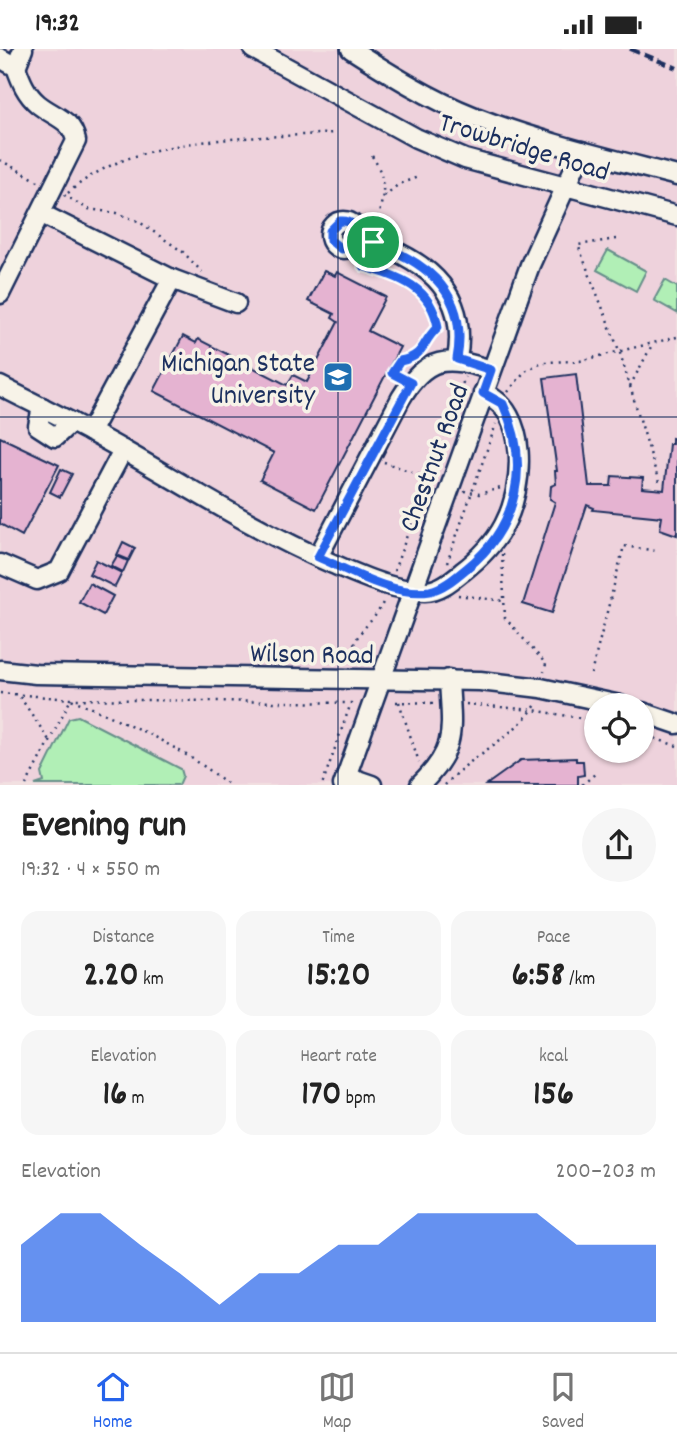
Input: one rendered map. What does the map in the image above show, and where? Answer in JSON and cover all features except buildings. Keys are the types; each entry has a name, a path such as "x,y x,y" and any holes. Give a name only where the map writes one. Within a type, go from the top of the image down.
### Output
{"street":[{"path":"0,294 42,214 60,193 75,149 74,131 68,123 31,98 8,62 23,49"},
{"name":"Trowbridge Road","path":"253,49 416,138 465,159 677,216"},
{"name":"Trowbridge Road","path":"351,49 422,92 470,115 582,151 677,176"},
{"name":"Chestnut Road","path":"344,781 530,265 582,151"},
{"path":"42,214 172,279 236,303"},
{"path":"366,240 424,268 447,291 457,310 461,330 455,368"},
{"path":"90,432 172,279"},
{"path":"318,557 411,383 427,367 491,370"},
{"path":"2,390 90,432 221,509 318,557 389,586 412,590 439,588 466,569 488,549 510,513 518,476 514,432 503,404 483,393"},
{"path":"0,564 37,580 59,572 123,450"},
{"name":"Wilson Road","path":"0,670 36,674 449,679 541,688 584,697"},
{"path":"437,783 450,743 449,679"},
{"path":"654,716 677,724"},
{"path":"344,781 373,785"}],"path":[{"path":"60,193 89,174 157,147 332,133"},
{"path":"372,156 383,172 384,196 366,240 363,266 411,284 435,309 438,327 422,351 415,358 400,361 392,373 411,383"},
{"path":"0,160 88,209 117,213 138,221 183,252 210,281"},
{"path":"384,196 399,184 418,177"},
{"path":"616,239 578,245 630,386 660,486"},
{"path":"630,386 652,344"},
{"path":"371,454 385,463 428,478 465,377 455,368"},
{"path":"591,674 624,546 657,551"},
{"path":"502,554 505,618 546,664"},
{"path":"453,594 504,601"},
{"path":"0,693 71,699 351,703 322,785"},
{"path":"19,696 49,740"},
{"path":"26,785 71,699"},
{"path":"71,699 140,728 202,764 229,785"},
{"path":"533,710 481,757 437,783 420,764 398,702 533,710 584,719"},
{"path":"654,738 677,746"},
{"path":"582,785 596,773"}],"shaded area":[{"name":"Michigan State University","path":"0,49 677,49 677,785 0,785"}],"green space":[{"path":"608,250 646,271 636,291 597,270"},
{"path":"665,280 677,287 677,313 654,300"},
{"path":"78,716 181,769 183,776 179,785 35,785 44,782 42,773 69,718"}],"railway":[{"path":"630,49 677,68"}],"place":[{"name":"Michigan State University","path":"338,377"}],"route":[{"path":"373,242 358,237 354,246 341,249 330,240 330,231 332,226 340,221 349,222 356,228 358,237 373,242 424,268 440,282 453,300 460,320 457,359 491,370 483,393 503,404 517,447 519,461 516,491 510,513 497,537 466,569 439,588 428,591 389,586 318,557 411,383 392,373 400,361 415,358 438,327 435,309 411,284 391,274 363,266 373,242"}]}
